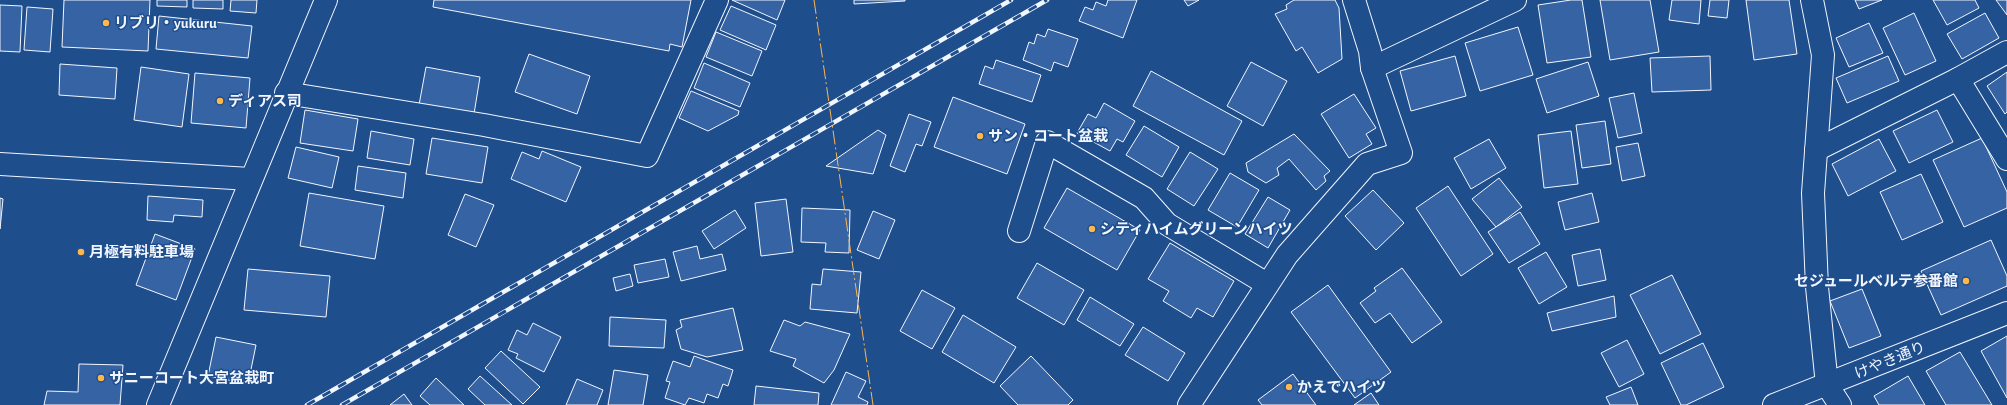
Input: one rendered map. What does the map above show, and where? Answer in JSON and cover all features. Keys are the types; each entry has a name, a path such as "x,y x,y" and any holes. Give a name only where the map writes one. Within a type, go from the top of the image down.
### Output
{"street":[{"path":"158,405 250,179 326,0"},
{"path":"286,93 484,125 648,156 717,0"},
{"path":"1189,405 1287,255 1367,164 1401,153 1372,68 1370,51 1354,0"},
{"path":"1372,68 1515,0"},
{"path":"1812,0 1823,55 1813,193 1817,287 1827,385 1840,405"},
{"path":"1816,150 1958,79 2007,52"},
{"path":"1958,79 2007,159"},
{"path":"1019,231 1047,142 1144,198 1167,224 1267,284"},
{"path":"0,164 250,179"},
{"name":"けやき通り","path":"1774,405 2007,313"}],"building":[{"name":"リブリ・yukuru","path":"64,0 150,0 148,51 62,47"},
{"path":"157,0 187,0 187,7 157,6"},
{"path":"193,0 223,0 223,9 193,8"},
{"path":"231,0 257,0 256,13 230,11"},
{"path":"434,0 691,0 682,47 670,44 669,51 433,7"},
{"path":"732,0 785,0 777,20"},
{"path":"854,0 905,0 905,1 854,4"},
{"path":"1108,0 1137,0 1123,38 1079,21 1085,7 1093,10 1096,2 1106,6"},
{"path":"1184,0 1199,0 1188,6"},
{"path":"1294,0 1335,0 1339,8 1342,59 1318,73 1302,47 1296,51 1275,14 1287,9 1286,5"},
{"path":"1571,0 1582,0 1591,57 1547,63 1538,5"},
{"path":"1600,0 1650,0 1659,52 1610,60"},
{"path":"1672,0 1701,0 1699,24 1669,20"},
{"path":"1710,0 1729,0 1727,18 1708,16"},
{"path":"1746,0 1789,0 1797,54 1754,60"},
{"path":"1855,0 1882,0 1859,9"},
{"path":"1933,0 1975,0 1979,8 1947,25"},
{"path":"1996,0 2007,0 2007,15"},
{"path":"0,5 22,6 20,52 0,51"},
{"path":"731,6 776,25 766,50 720,30"},
{"path":"27,7 53,9 50,52 24,50"},
{"path":"1914,13 1936,61 1905,75 1883,28"},
{"path":"1985,13 1999,38 1962,59 1947,34"},
{"path":"159,16 252,26 248,58 156,49"},
{"path":"1869,23 1883,53 1849,67 1836,38"},
{"path":"1518,27 1533,75 1480,91 1465,43"},
{"path":"1048,29 1078,39 1068,67 1054,62 1051,71 1023,60 1029,42 1034,44 1037,34 1045,37"},
{"path":"716,32 762,51 752,76 706,57"},
{"path":"529,54 590,76 577,114 515,92"},
{"path":"1455,56 1466,96 1411,111 1400,71"},
{"path":"1710,56 1711,90 1652,92 1650,58"},
{"path":"1888,56 1899,81 1847,103 1836,78"},
{"path":"996,60 1041,75 1032,102 979,84 985,66 993,69"},
{"path":"1251,62 1287,81 1263,126 1227,106"},
{"path":"1588,62 1599,96 1547,113 1536,79"},
{"path":"704,63 750,83 740,107 694,88"},
{"path":"60,64 117,68 115,99 59,95"},
{"path":"141,67 189,74 182,127 134,120"},
{"path":"426,67 480,77 474,114 419,105"},
{"path":"1151,71 1242,121 1224,155 1133,106"},
{"path":"2007,72 2007,112 2005,114 1987,86"},
{"name":"ディアス司","path":"195,73 250,78 246,128 191,123"},
{"path":"691,91 739,111 738,115 708,131 679,118"},
{"path":"1634,93 1642,133 1618,138 1609,98"},
{"path":"1354,94 1376,128 1366,134 1372,144 1349,158 1321,114"},
{"name":"サン・コート盆栽","path":"953,97 1025,124 1007,174 934,147"},
{"path":"1104,103 1135,121 1123,142 1117,139 1110,151 1077,133 1088,114 1096,118"},
{"path":"305,110 358,119 353,151 300,143"},
{"path":"1937,110 1953,142 1909,163 1893,131"},
{"path":"909,114 931,122 922,146 916,144 905,172 890,166"},
{"path":"1605,121 1611,164 1582,168 1576,125"},
{"path":"1144,126 1179,147 1162,177 1126,155"},
{"path":"878,130 886,135 873,174 826,166"},
{"path":"371,131 414,139 410,165 367,158"},
{"path":"1571,131 1578,184 1544,188 1538,135"},
{"path":"1294,134 1330,171 1324,176 1326,181 1316,190 1289,159 1277,168 1279,175 1266,183 1248,172 1246,163"},
{"path":"432,138 488,147 482,183 426,174"},
{"path":"1982,138 2007,192 2007,208 1964,227 1933,160"},
{"path":"1489,139 1506,168 1471,189 1454,158"},
{"path":"1879,139 1896,171 1848,196 1832,164"},
{"path":"1638,143 1645,176 1622,181 1616,147"},
{"path":"296,147 339,157 332,188 288,178"},
{"path":"542,151 581,167 566,202 511,179 522,152 539,159"},
{"path":"1190,152 1218,169 1194,206 1167,189"},
{"path":"358,166 406,173 403,198 355,190"},
{"path":"1230,173 1259,190 1237,227 1208,210"},
{"path":"1921,174 1943,222 1902,240 1880,192"},
{"path":"1499,178 1522,207 1496,227 1472,199"},
{"path":"1448,186 1493,254 1461,276 1416,208"},
{"name":"シティハイムグリーンハイツ","path":"1067,188 1140,230 1117,270 1044,228"},
{"path":"1373,190 1404,223 1376,250 1345,216"},
{"path":"309,193 384,206 375,259 300,246"},
{"path":"1592,193 1599,222 1565,230 1558,202"},
{"path":"465,194 494,205 476,247 448,235"},
{"path":"148,196 203,200 202,217 174,215 173,222 147,220"},
{"path":"1268,197 1290,210 1268,248 1245,234"},
{"path":"0,198 3,199 0,229"},
{"path":"786,199 793,252 761,256 755,203"},
{"path":"802,208 850,210 849,253 825,252 826,243 801,242"},
{"path":"735,210 746,228 714,249 702,231"},
{"path":"873,211 895,220 879,259 857,250"},
{"path":"1520,212 1540,244 1509,263 1488,232"},
{"path":"155,234 195,249 176,300 136,285"},
{"name":"セジュールベルテ参番館","path":"1991,240 2007,276 2007,286 1941,315 1921,271"},
{"path":"1170,243 1234,281 1213,317 1197,308 1191,318 1163,301 1169,291 1148,279"},
{"path":"697,246 700,259 722,254 726,270 681,281 673,252"},
{"path":"1600,249 1606,280 1578,286 1572,255"},
{"path":"1546,252 1567,287 1539,304 1518,268"},
{"path":"665,259 669,277 638,283 634,265"},
{"path":"1037,263 1084,290 1064,325 1017,298"},
{"path":"1402,268 1442,322 1412,343 1390,313 1375,323 1360,303 1376,291 1374,288"},
{"path":"248,269 330,276 326,317 244,310"},
{"path":"823,269 861,272 857,313 810,309 812,284 821,285"},
{"path":"630,274 633,286 616,291 613,278"},
{"path":"1672,275 1701,334 1660,354 1630,295"},
{"path":"1328,285 1391,372 1355,398 1291,312"},
{"path":"1862,289 1881,336 1849,348 1830,301"},
{"path":"922,290 955,308 932,349 900,331"},
{"path":"1614,296 1616,317 1552,331 1547,313"},
{"path":"1090,297 1134,324 1120,346 1077,320"},
{"path":"733,308 743,350 707,357 681,349 676,330 682,327 680,320"},
{"path":"963,315 1016,347 994,383 942,352"},
{"path":"610,317 666,320 664,348 609,346"},
{"path":"784,320 800,326 805,322 850,334 834,370 824,383 793,366 796,359 770,351"},
{"path":"533,323 561,337 544,372 516,358 518,354 508,350 517,330 527,335"},
{"path":"1143,327 1185,353 1168,381 1125,355"},
{"path":"2007,336 2007,398 1981,351"},
{"path":"216,337 256,345 248,384 208,376"},
{"path":"1627,340 1644,374 1619,387 1601,353"},
{"path":"1703,343 1724,387 1686,405 1681,405 1661,363"},
{"path":"501,351 540,387 523,404 485,368"},
{"path":"1960,352 1992,405 1946,405 1926,371"},
{"path":"694,356 733,370 728,386 723,384 718,398 707,394 704,403 689,398 685,405 665,398 670,382 666,381 673,361 690,367"},
{"path":"1031,356 1073,400 1068,405 1018,405 1000,386"},
{"name":"サニーコート大宮盆栽町","path":"79,364 123,365 120,405 44,405 47,391 78,392"},
{"path":"614,370 648,375 643,405 608,405"},
{"path":"846,372 866,381 858,397 868,402 867,405 831,405"},
{"name":"かえでハイツ","path":"1293,374 1316,405 1262,405 1258,400"},
{"path":"480,376 512,405 485,405 468,389"},
{"path":"1908,376 1925,405 1879,405 1874,396"},
{"path":"436,378 464,405 430,405 420,396"},
{"path":"577,379 603,390 597,405 566,405"},
{"path":"756,386 819,393 818,405 754,405"},
{"path":"1631,387 1638,405 1610,405 1606,397"},
{"path":"1371,393 1379,405 1354,405"},
{"path":"404,394 412,405 390,405"}],"railway":[{"path":"307,405 1011,0"},
{"path":"342,405 1047,0"}],"power":[{"path":"814,0 873,405"}],"place":[{"name":"リブリ・yukuru","path":"106,23"},
{"name":"ディアス司","path":"220,101"},
{"name":"サン・コート盆栽","path":"980,136"},
{"name":"シティハイムグリーンハイツ","path":"1092,229"},
{"name":"月極有料駐車場","path":"81,252"},
{"name":"セジュールベルテ参番館","path":"1966,281"},
{"name":"サニーコート大宮盆栽町","path":"101,378"},
{"name":"かえでハイツ","path":"1289,387"}]}
